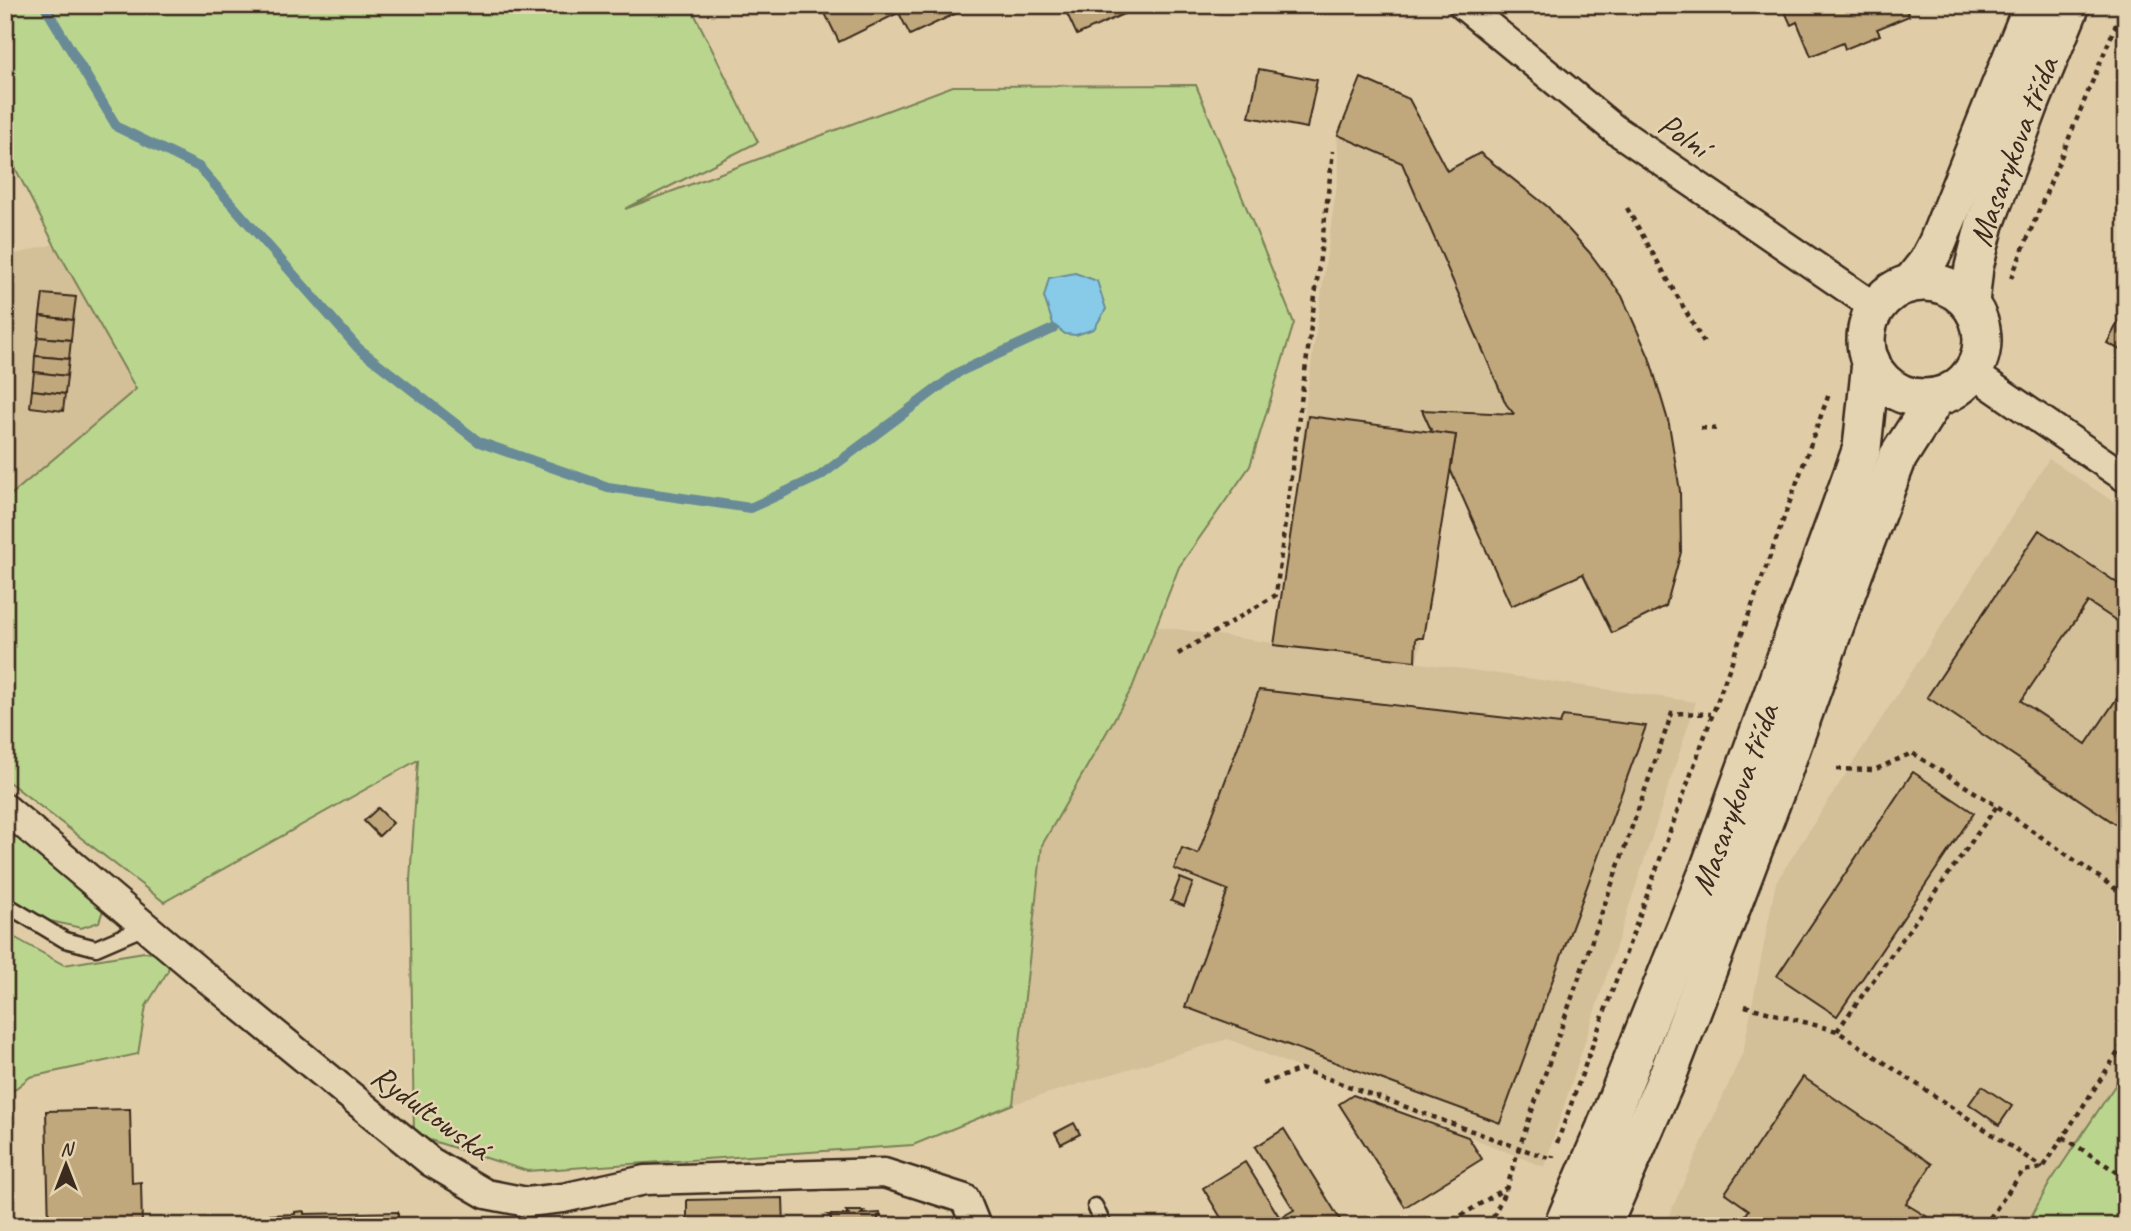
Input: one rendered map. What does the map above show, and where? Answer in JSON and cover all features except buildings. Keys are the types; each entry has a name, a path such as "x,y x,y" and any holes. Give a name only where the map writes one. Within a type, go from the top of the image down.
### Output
{"street":[{"name":"Polní","path":"1463,5 1612,128 1876,307"},
{"name":"Masarykova třída","path":"1912,282 1927,263 1946,225 2033,5"},
{"name":"Masarykova třída","path":"1970,303 1974,267 1985,224 2029,104 2071,5"},
{"path":"1912,282 1947,285 1960,292 1977,314 1982,347 1971,372 1954,390 1936,397 1908,396 1894,390 1881,380 1871,362 1866,335 1876,307 1887,295 1912,282"},
{"name":"Masarykova třída","path":"1563,1226 1605,1129 1710,867 1862,448 1871,362"},
{"path":"1971,372 2126,478"},
{"name":"Masarykova třída","path":"1602,1226 1667,1077 1898,457 1936,397"},
{"name":"Rydultowská","path":"5,808 431,1162 486,1194 527,1202 563,1198 645,1180 884,1173 965,1199 976,1226"}],"lane":[{"path":"5,904 65,940 96,948 147,926"},
{"path":"1095,1206 1104,1226"}],"path":[{"path":"2008,285 2124,5"},
{"path":"1178,654 1276,595 1333,150"},
{"path":"1627,208 1705,345"},
{"path":"1263,1084 1301,1069 1552,1159 1830,391"},
{"path":"1701,428 1719,429"},
{"path":"1489,1226 1507,1187 1672,713 1711,714"},
{"path":"1837,769 1874,770 1912,753 1997,806 2126,896"},
{"path":"1838,1031 1997,806"},
{"path":"1745,1006 1838,1031 2043,1168"},
{"path":"1984,1226 2023,1171 2043,1168 2126,1040"},
{"path":"2063,1137 2126,1178"},
{"path":"1444,1226 1507,1187"}],"shaded area":[{"path":"1360,78 1409,97 1447,170 1481,152 1547,206 1590,251 1636,327 1656,373 1670,423 1680,491 1681,552 1667,606 1613,632 1583,573 1451,470 1417,662 1364,655 1696,702 1544,1167 1228,1039 1013,1104 1042,845 1132,688 1155,626 1280,644 1306,401 1339,169 1337,135"},
{"path":"54,244 137,390 5,500 5,257"},
{"path":"2049,459 2126,510 2126,1069 2049,1184 2026,1226 1664,1226 1743,1052 1776,882"}],"green space":[{"path":"5,5 690,5 758,142 625,209 953,86 1196,85 1294,323 1250,466 1179,567 1132,688 1042,845 1013,1104 913,1145 527,1171 414,1135 410,880 418,760 164,902 5,779 5,500 136,389 54,244 5,148"},
{"path":"5,822 104,907 99,922 81,928 46,920 5,896"},
{"path":"12,936 64,965 144,952 159,954 169,963 168,971 146,1006 138,1054 30,1077 5,1097 5,947"},
{"path":"2126,1069 2126,1226 2026,1226 2049,1184"}],"water":[{"path":"1075,273 1097,281 1106,309 1094,329 1076,335 1065,334 1053,324 1044,297 1049,278"}],"waterway":[{"path":"44,5 117,127 199,167 358,348 479,442 608,487 750,508 820,476 959,372 1053,329"}]}
